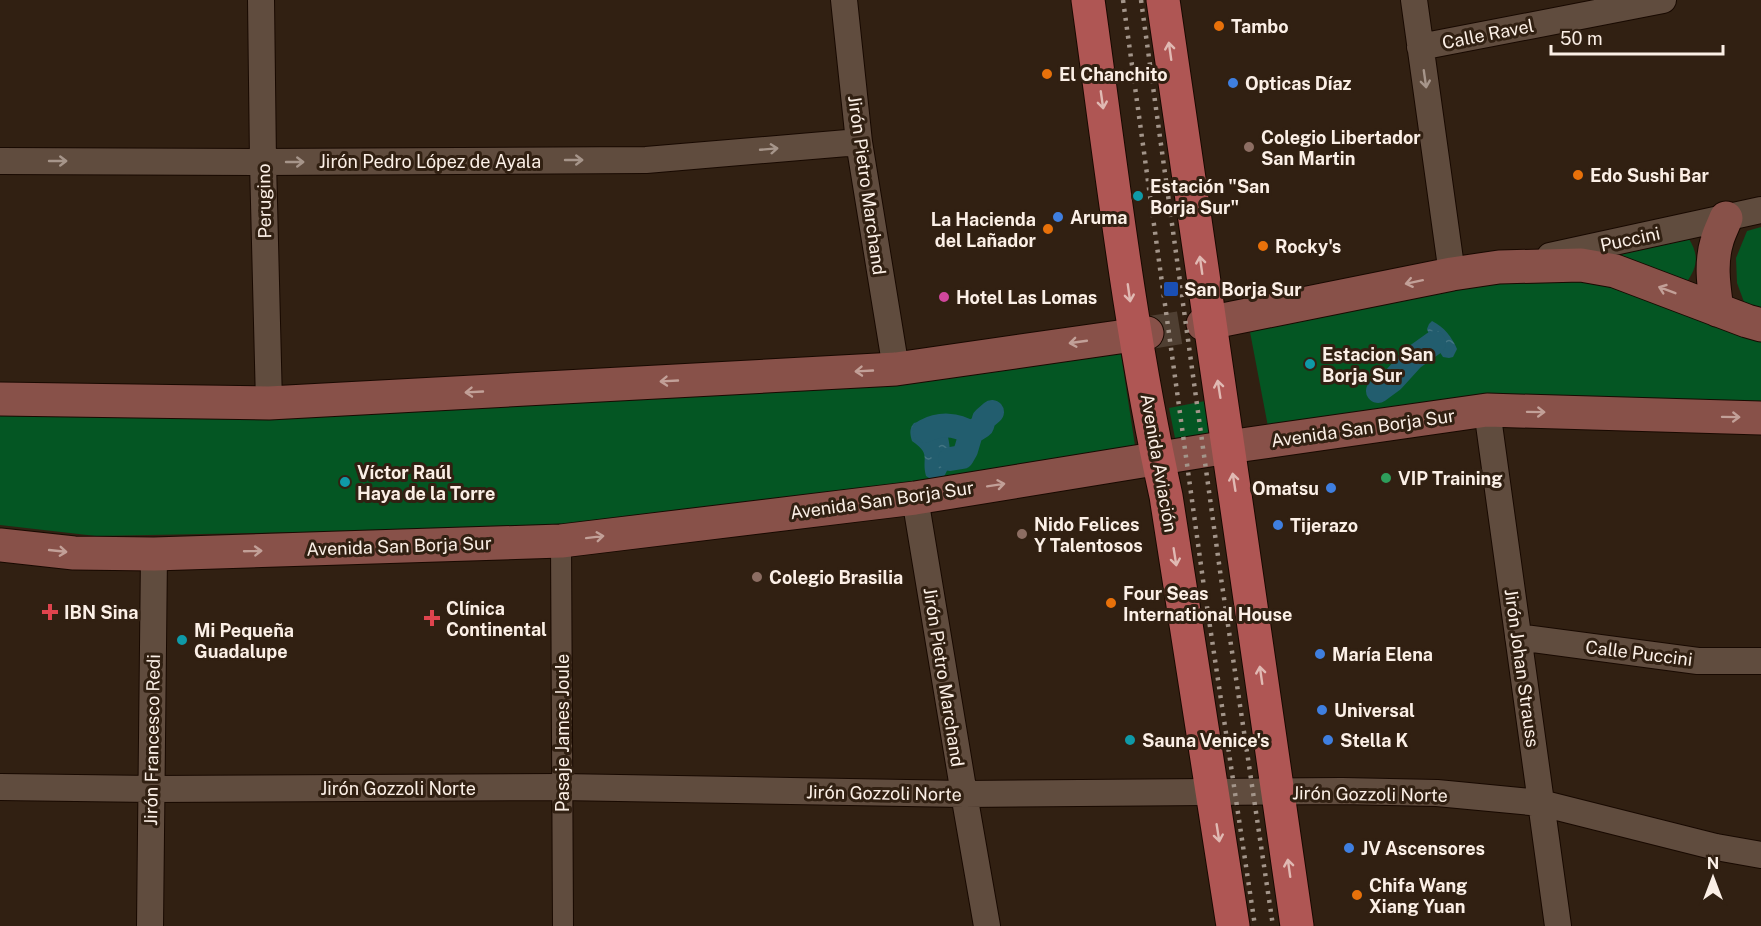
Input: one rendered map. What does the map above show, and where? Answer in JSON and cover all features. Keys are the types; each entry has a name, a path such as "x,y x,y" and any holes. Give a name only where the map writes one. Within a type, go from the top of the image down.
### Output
{"main road":[{"name":"Avenida Aviación","path":"1088,0 1141,334 1158,459 1166,496 1233,926"},
{"path":"1163,0 1206,324 1228,447 1297,926"},
{"path":"1717,310 1714,257 1717,241 1726,218"},
{"path":"1206,324 1452,274 1499,267 1581,265 1615,272 1761,325"},
{"path":"0,399 269,403 896,369 1141,334"},
{"name":"Avenida San Borja Sur","path":"0,545 74,553 154,554 561,541 915,498 1228,447 1487,410 1761,418"}],"street":[{"name":"Perugino","path":"261,0 269,403"},
{"name":"Jirón Pietro Marchand","path":"844,0 859,142 896,369"},
{"path":"1414,0 1452,274"},
{"name":"Calle Ravel","path":"1420,47 1663,0"},
{"name":"Jirón Pedro López de Ayala","path":"0,161 646,160 859,142"},
{"name":"Puccini","path":"1499,267 1761,210"},
{"name":"Jirón Johan Strauss","path":"1487,410 1558,926"},
{"name":"Jirón Pietro Marchand","path":"915,498 987,926"},
{"name":"Pasaje James Joule","path":"561,541 563,926"},
{"name":"Jirón Francesco Redi","path":"150,926 154,554"},
{"name":"Calle Puccini","path":"1518,637 1698,661 1761,661"},
{"name":"Jirón Gozzoli Norte","path":"0,787 152,789 561,787 964,794 1437,793 1541,803 1716,847 1761,855"}],"green space":[{"path":"1761,227 1761,312 1744,302 1737,283 1736,258 1747,231"},
{"path":"1689,239 1696,261 1693,272 1686,283 1620,256 1624,248"},
{"path":"1521,278 1596,283 1761,338 1761,403 1269,432 1250,332 1443,287"},
{"path":"1120,348 1136,452 1019,475 566,527 96,536 0,525 0,415 594,400 889,386"},
{"path":"1210,400 1216,436 1176,443 1169,408"}],"water":[{"path":"1432,321 1444,329 1453,340 1457,349 1453,357 1443,357 1430,337 1427,329"},
{"path":"918,422 922,423 928,436 948,437 950,459 941,480 934,481 926,476 924,453 912,441 911,427"}],"waterway":[{"path":"1378,391 1393,380 1413,358 1434,343"},
{"path":"950,459 962,457 971,433 982,426 984,419 992,412"},
{"path":"925,431 948,426 971,433"}],"tunnel":[{"path":"1147,333 1203,324"}],"railway":[{"path":"1123,0 1203,580 1255,926"},
{"path":"1141,0 1221,578 1273,926"}],"place":[{"name":"Tambo","path":"1219,26"},
{"name":"El Chanchito","path":"1047,74"},
{"name":"Opticas Díaz","path":"1233,83"},
{"name":"Colegio Libertador San Martin","path":"1249,147"},
{"name":"Edo Sushi Bar","path":"1578,175"},
{"name":"Estación \"San Borja Sur\"","path":"1138,196"},
{"name":"Aruma","path":"1058,217"},
{"name":"La Hacienda del Lañador","path":"1048,229"},
{"name":"Rocky's","path":"1263,246"},
{"name":"San Borja Sur","path":"1171,289"},
{"name":"Hotel Las Lomas","path":"944,297"},
{"name":"Estacion San Borja Sur","path":"1310,364"},
{"name":"VIP Training","path":"1386,478"},
{"name":"Víctor Raúl Haya de la Torre","path":"345,482"},
{"name":"Omatsu","path":"1331,488"},
{"name":"Tijerazo","path":"1278,525"},
{"name":"Nido Felices Y Talentosos","path":"1022,534"},
{"name":"Colegio Brasilia","path":"757,577"},
{"name":"Four Seas International House","path":"1111,603"},
{"name":"IBN Sina","path":"50,612"},
{"name":"Clínica Continental","path":"432,618"},
{"name":"Mi Pequeña Guadalupe","path":"182,640"},
{"name":"María Elena","path":"1320,654"},
{"name":"Universal","path":"1322,710"},
{"name":"Sauna Venice's","path":"1130,740"},
{"name":"Stella K","path":"1328,740"},
{"name":"JV Ascensores","path":"1349,848"},
{"name":"Chifa Wang Xiang Yuan","path":"1357,895"}]}
